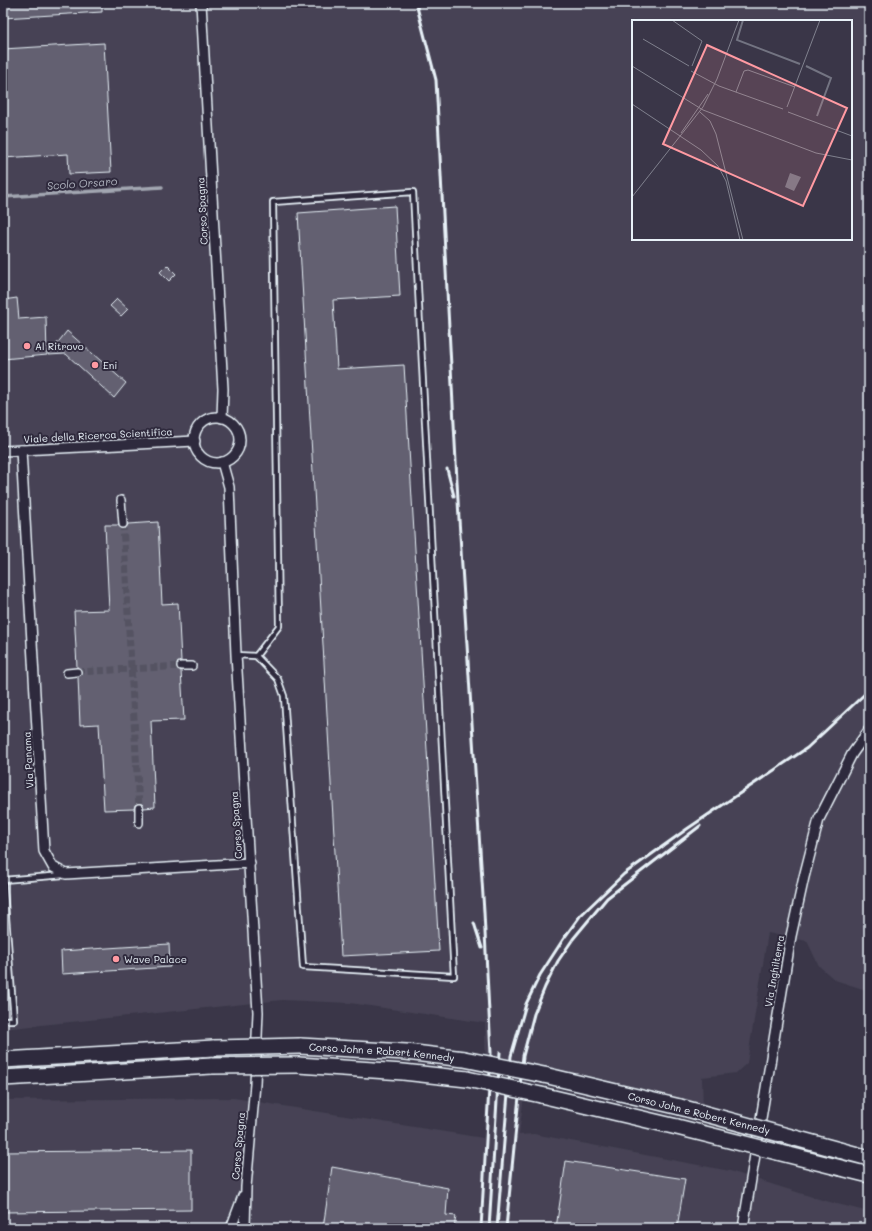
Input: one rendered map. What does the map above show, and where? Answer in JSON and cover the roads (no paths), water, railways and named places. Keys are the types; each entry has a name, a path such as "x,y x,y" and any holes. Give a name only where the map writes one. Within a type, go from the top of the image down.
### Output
{"highway":[{"name":"Corso John e Robert Kennedy","path":"3,1060 214,1048 300,1046 406,1052 464,1059 544,1075 680,1107 869,1158"},
{"name":"Corso John e Robert Kennedy","path":"3,1078 212,1066 298,1066 403,1072 467,1080 541,1095 869,1175"}],"street":[{"name":"Corso Spagna","path":"201,3 222,383 222,418"},
{"path":"215,417 222,418 234,424 240,437 238,450 233,456 222,462 208,461 201,456 195,446 196,430 201,424 215,417"},
{"name":"Viale della Ricerca Scientifica","path":"3,452 195,442"},
{"name":"Via Panama","path":"21,450 44,851 53,867 66,874"},
{"name":"Corso Spagna","path":"222,462 229,487 236,655 258,1012 255,1084 246,1187 245,1228"},
{"path":"121,500 123,524"},
{"path":"181,666 192,666"},
{"path":"67,673 77,672"},
{"name":"Via Inghilterra","path":"743,1228 791,936 804,877 819,819 852,754 869,730"},
{"path":"139,808 139,823"},
{"path":"66,874 250,863"},
{"name":"Corso Spagna","path":"231,1228 246,1187"}],"lane":[{"path":"236,655 256,656 278,679 284,696 303,967 454,976 413,192 273,202 279,626 256,656"},
{"path":"3,1020 14,1020 3,879 66,874"}],"waterway":[{"name":"Scolo Orsaro","path":"3,197 162,187"}],"tunnel":[{"path":"123,524 139,808"},
{"path":"77,672 181,666"}],"railway":[{"path":"416,3 436,80 459,519 484,912 491,1053 481,1228"},
{"path":"447,469 454,496"},
{"path":"497,1228 511,1056 526,1004 540,975 564,938 580,916 624,874 687,829 807,748 869,690"},
{"path":"506,1228 523,1056 534,1014 545,987 558,961 573,939 607,898 700,826"},
{"path":"474,923 482,948"},
{"path":"489,1228 500,1052"}],"place":[{"name":"Al Ritrovo","path":"27,346"},
{"name":"Eni","path":"95,365"},
{"name":"Wave Palace","path":"116,959"}]}
